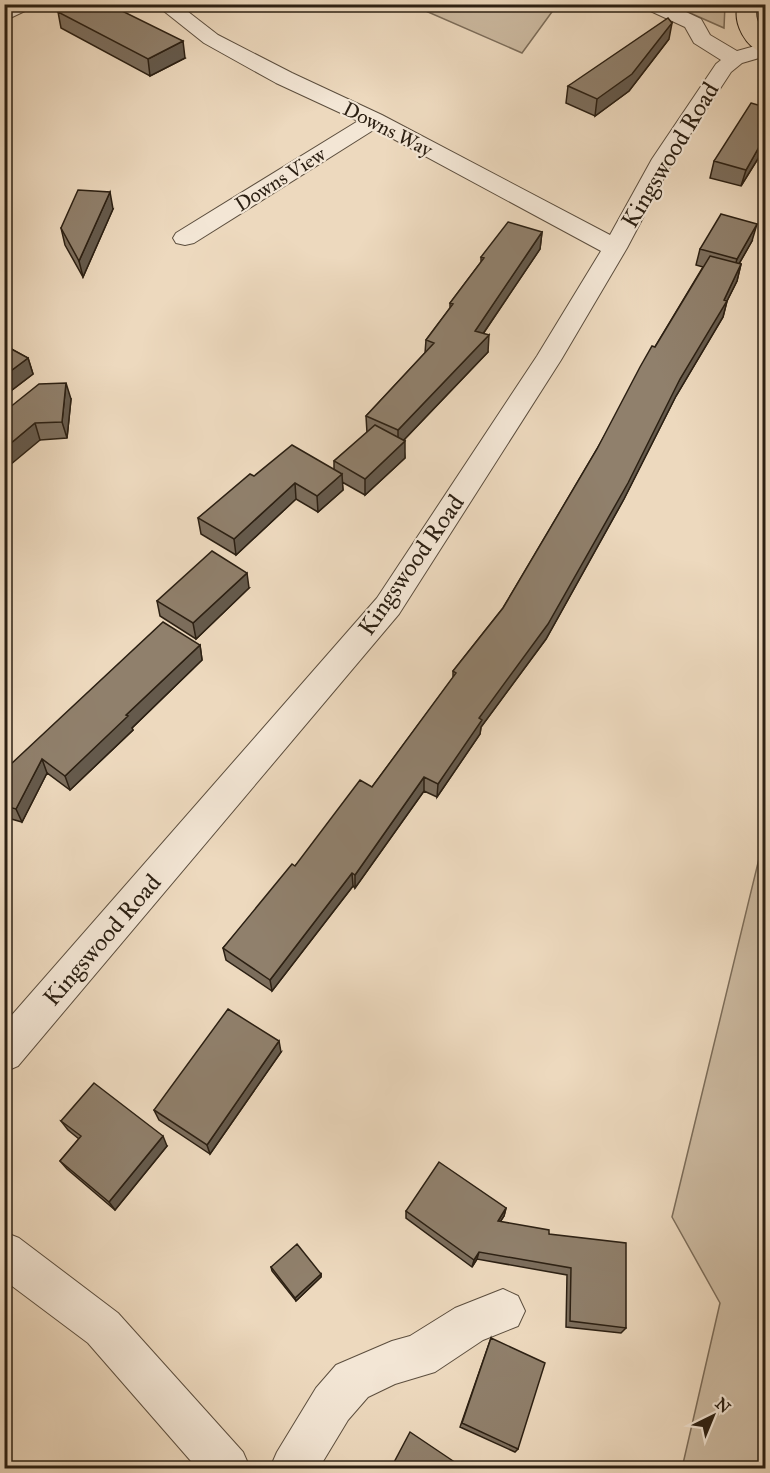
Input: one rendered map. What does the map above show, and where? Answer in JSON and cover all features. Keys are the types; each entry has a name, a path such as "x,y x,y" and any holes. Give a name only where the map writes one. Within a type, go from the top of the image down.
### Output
{"main road":[{"path":"748,4 747,21 752,36 765,49"}],"street":[{"path":"4,15 24,4"},
{"name":"Downs Way","path":"165,4 211,39 284,78 374,120 615,248"},
{"path":"651,4 694,23 701,39 735,59"},
{"name":"Kingswood Road","path":"4,1053 388,606 548,360 615,248 663,159 723,68 735,59 765,49"},
{"name":"Downs View","path":"185,238 374,120"},
{"path":"4,1253 103,1328 227,1468"},
{"path":"298,1461 332,1404 352,1381 392,1363 419,1356 470,1323 503,1311"}],"shaded area":[{"path":"412,5 557,5 522,53"},
{"path":"672,5 725,5 724,28"},
{"path":"765,834 765,1468 682,1468 720,1303 672,1217"}],"building":[{"path":"74,4 108,4 183,41 148,59 58,12"},
{"path":"668,18 672,23 632,74 597,99 568,86"},
{"path":"751,103 765,107 765,141 763,140 746,170 714,161"},
{"path":"78,190 110,192 79,261 61,228"},
{"path":"721,214 757,224 737,259 700,249"},
{"path":"508,222 542,232 475,331 489,335 398,430 366,416 434,343 426,340 484,258 481,257"},
{"path":"710,256 741,264 724,300 727,301 680,379 628,483 548,624 479,718 482,720 438,784 424,777 355,875 352,873 270,980 223,948 292,864 295,866 360,780 372,787 456,673 453,671 503,608 597,449 652,346 655,347"},
{"path":"4,345 28,358 4,376"},
{"path":"66,383 62,422 35,423 4,449 4,412 39,384"},
{"path":"375,425 405,441 365,479 334,461"},
{"path":"292,445 342,474 317,496 295,483 234,539 198,518 250,474 254,476"},
{"path":"212,551 247,573 193,623 157,601"},
{"path":"163,622 200,645 65,776 42,759 16,809 4,806 4,762 11,764"},
{"path":"228,1009 279,1041 207,1145 154,1110"},
{"path":"94,1083 163,1136 109,1202 60,1161 81,1136 61,1121"},
{"path":"439,1162 506,1208 498,1221 549,1230 549,1234 626,1243 626,1328 570,1321 571,1268 479,1252 474,1260 406,1211"},
{"path":"297,1244 321,1274 295,1298 271,1267"},
{"path":"491,1338 545,1363 518,1449 462,1423"},
{"path":"410,1432 462,1467 391,1468"}]}
